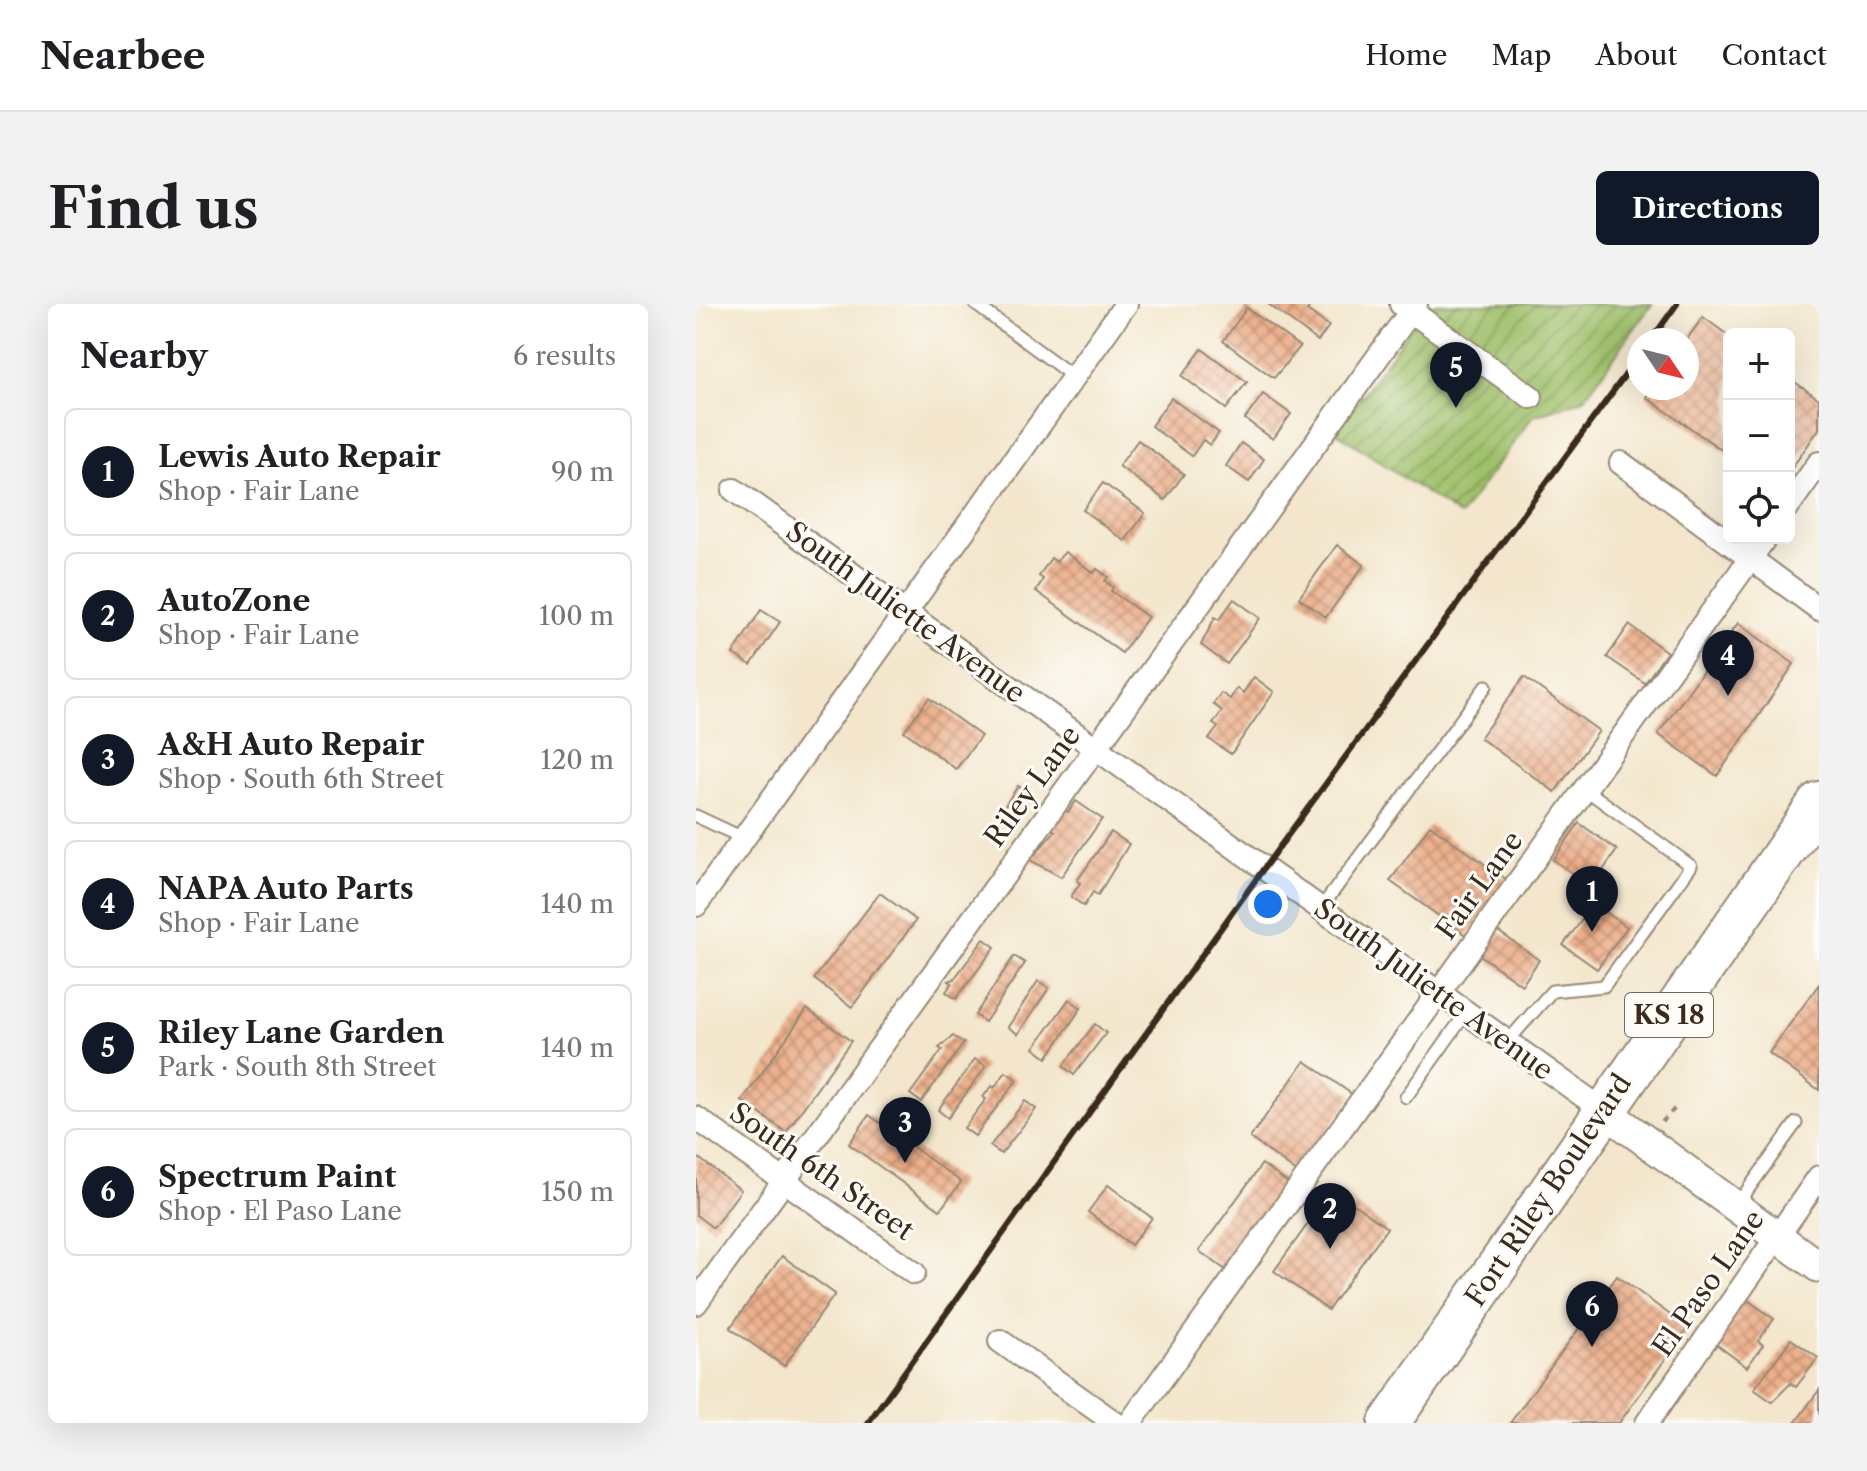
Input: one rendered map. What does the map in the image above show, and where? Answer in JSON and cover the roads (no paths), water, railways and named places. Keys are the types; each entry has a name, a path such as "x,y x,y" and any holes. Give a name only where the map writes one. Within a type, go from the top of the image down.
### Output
{"highway":[{"name":"Fort Riley Boulevard","path":"1389,1423 1819,802"}],"street":[{"path":"696,905 1126,304"},
{"path":"1409,306 1531,397"},
{"name":"Riley Lane","path":"696,1303 1096,749 1409,306"},
{"path":"1621,463 1819,609"},
{"path":"1795,497 1819,463"},
{"name":"South Juliette Avenue","path":"734,490 1819,1267"},
{"name":"Fair Lane","path":"1130,1423 1761,544"},
{"name":"South 6th Street","path":"696,1118 914,1273"},
{"name":"El Paso Lane","path":"1647,1423 1819,1177"},
{"path":"1000,1341 1115,1423"}],"lane":[{"path":"975,304 1074,377"},
{"path":"1321,908 1486,686"},
{"path":"1507,1042 1552,991 1604,986 1691,866 1585,789"},
{"path":"696,816 743,838"},
{"path":"1406,1097 1466,1013"},
{"path":"1735,1206 1796,1123"}],"railway":[{"path":"1660,328 1677,304"},
{"path":"868,1423 1264,868 1627,372"}],"place":[{"name":"Riley Lane Garden","path":"1456,408"},
{"name":"NAPA Auto Parts","path":"1728,696"},
{"name":"Lewis Auto Repair","path":"1592,932"},
{"name":"A&H Auto Repair","path":"905,1163"},
{"name":"AutoZone","path":"1330,1249"},
{"name":"Spectrum Paint","path":"1592,1347"}]}
